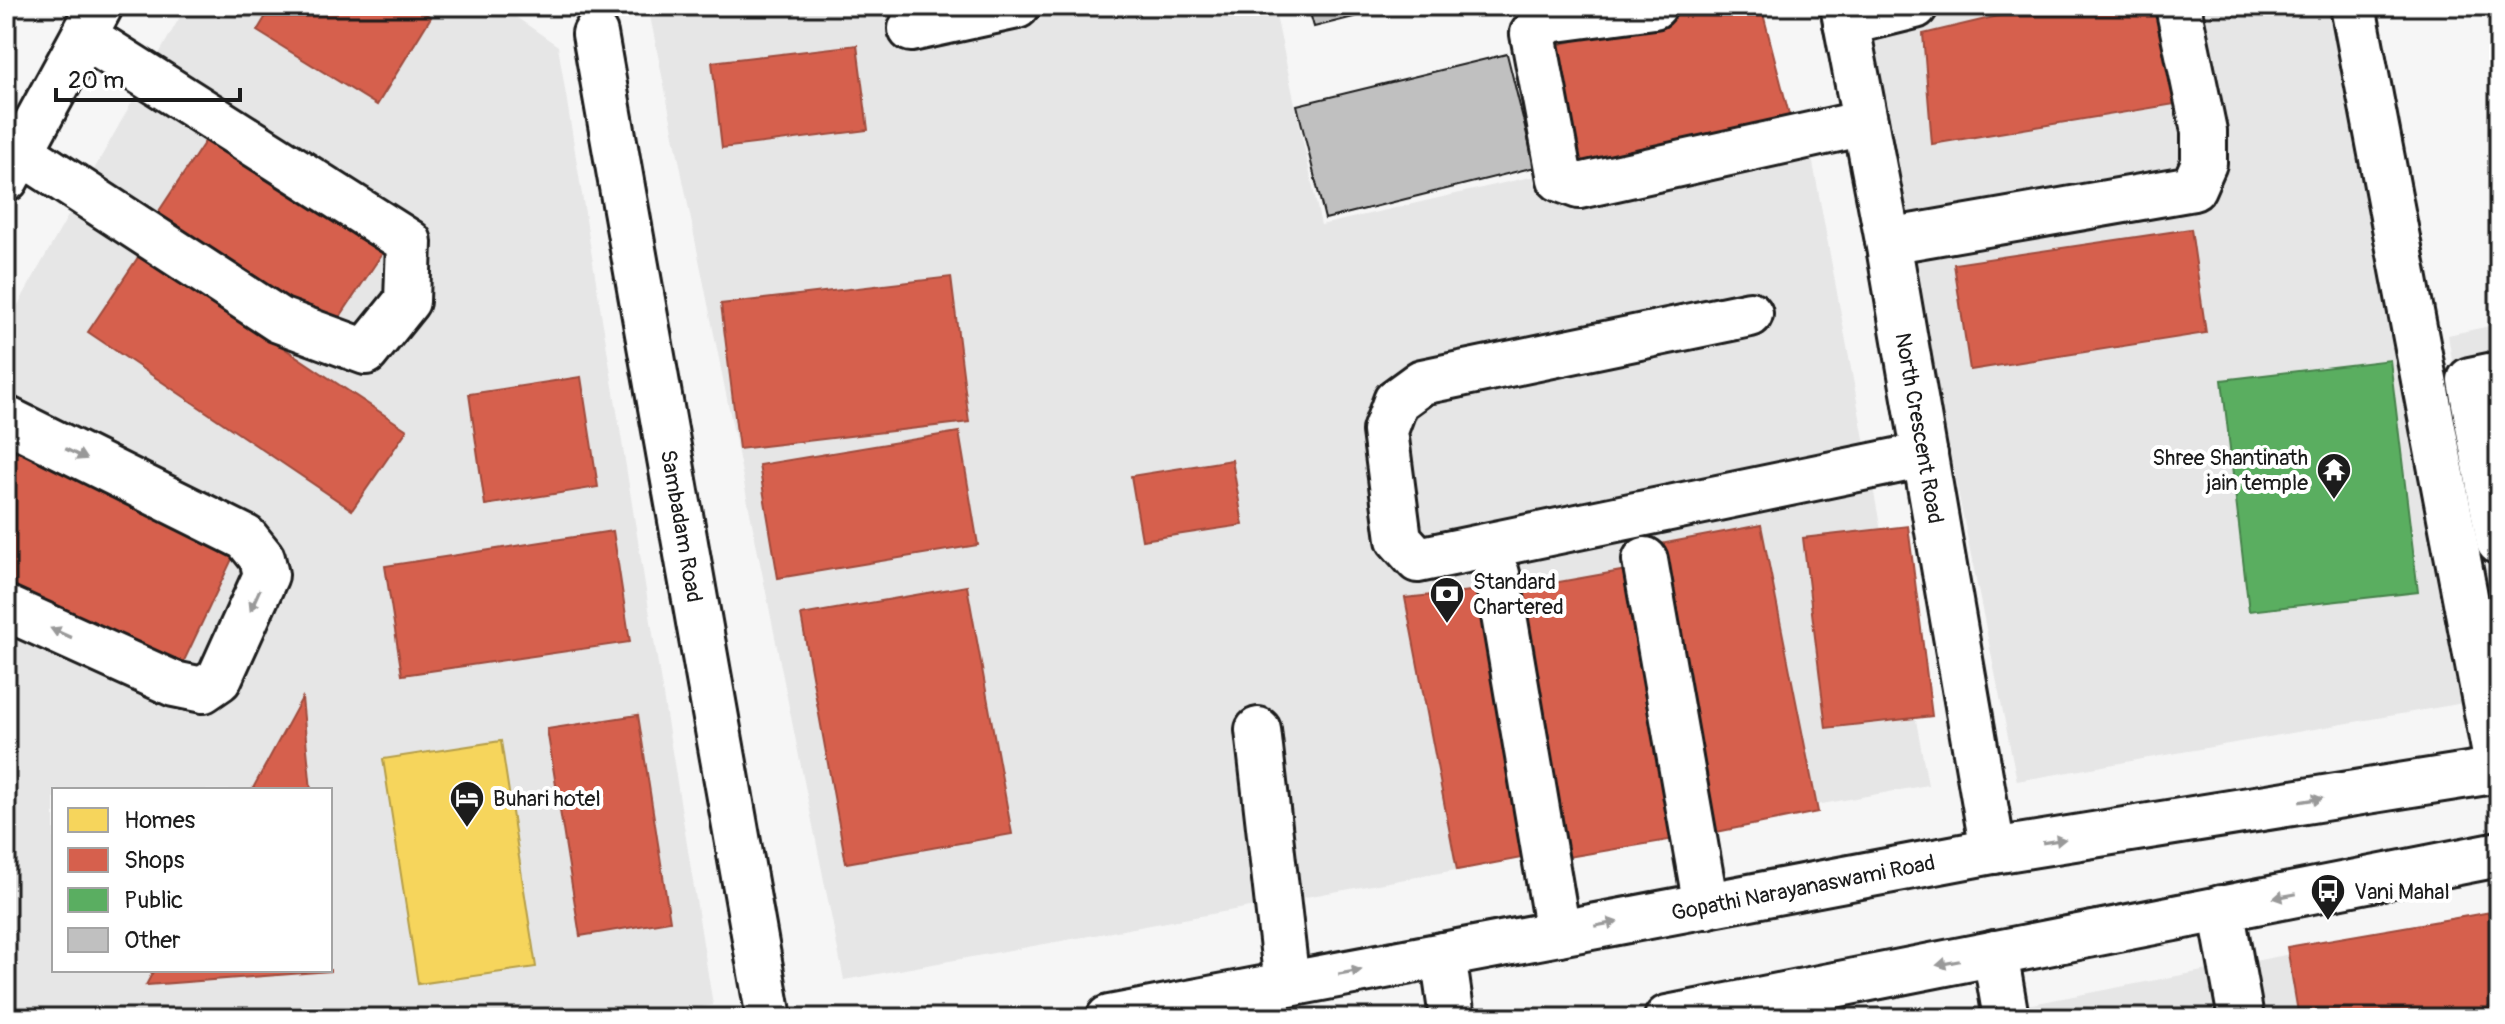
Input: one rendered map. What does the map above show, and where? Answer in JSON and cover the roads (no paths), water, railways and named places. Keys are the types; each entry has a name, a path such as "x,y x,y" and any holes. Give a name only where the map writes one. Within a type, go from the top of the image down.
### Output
{"street":[{"path":"922,6 911,29 1017,6"},
{"path":"1654,6 1549,20 1533,34 1560,179 1579,186 1865,123"},
{"path":"1844,14 1915,6"},
{"path":"1888,241 2193,188 2204,163 2204,131 2178,6"},
{"path":"2353,6 2498,770"},
{"name":"North Crescent Road","path":"1844,14 1888,241 1993,851"},
{"path":"88,16 409,242 407,301 366,352 279,320 13,166 88,16"},
{"name":"Sambadam Road","path":"595,34 769,1018"},
{"path":"1750,314 1422,382 1396,401 1385,431 1399,539 1418,560 1925,455"},
{"path":"2499,374 2470,380 2499,542"},
{"path":"6,419 246,538 262,558 266,575 219,679 203,690 174,684 6,608"},
{"path":"1645,560 1706,906"},
{"path":"1497,574 1558,933"},
{"path":"1258,730 1287,984"},
{"name":"Gopathi Narayanaswami Road","path":"1109,1018 1993,851 2498,770"},
{"path":"1667,1018 2499,854"},
{"path":"2221,908 2241,1018"},
{"path":"1995,953 2006,1018"},
{"path":"1443,955 1452,1018"}],"place":[{"name":"Shree Shantinath jain temple","path":"2334,501"},
{"name":"Standard Chartered","path":"1447,625"},
{"name":"Buhari hotel","path":"467,829"},
{"name":"Vani Mahal","path":"2328,922"}]}
